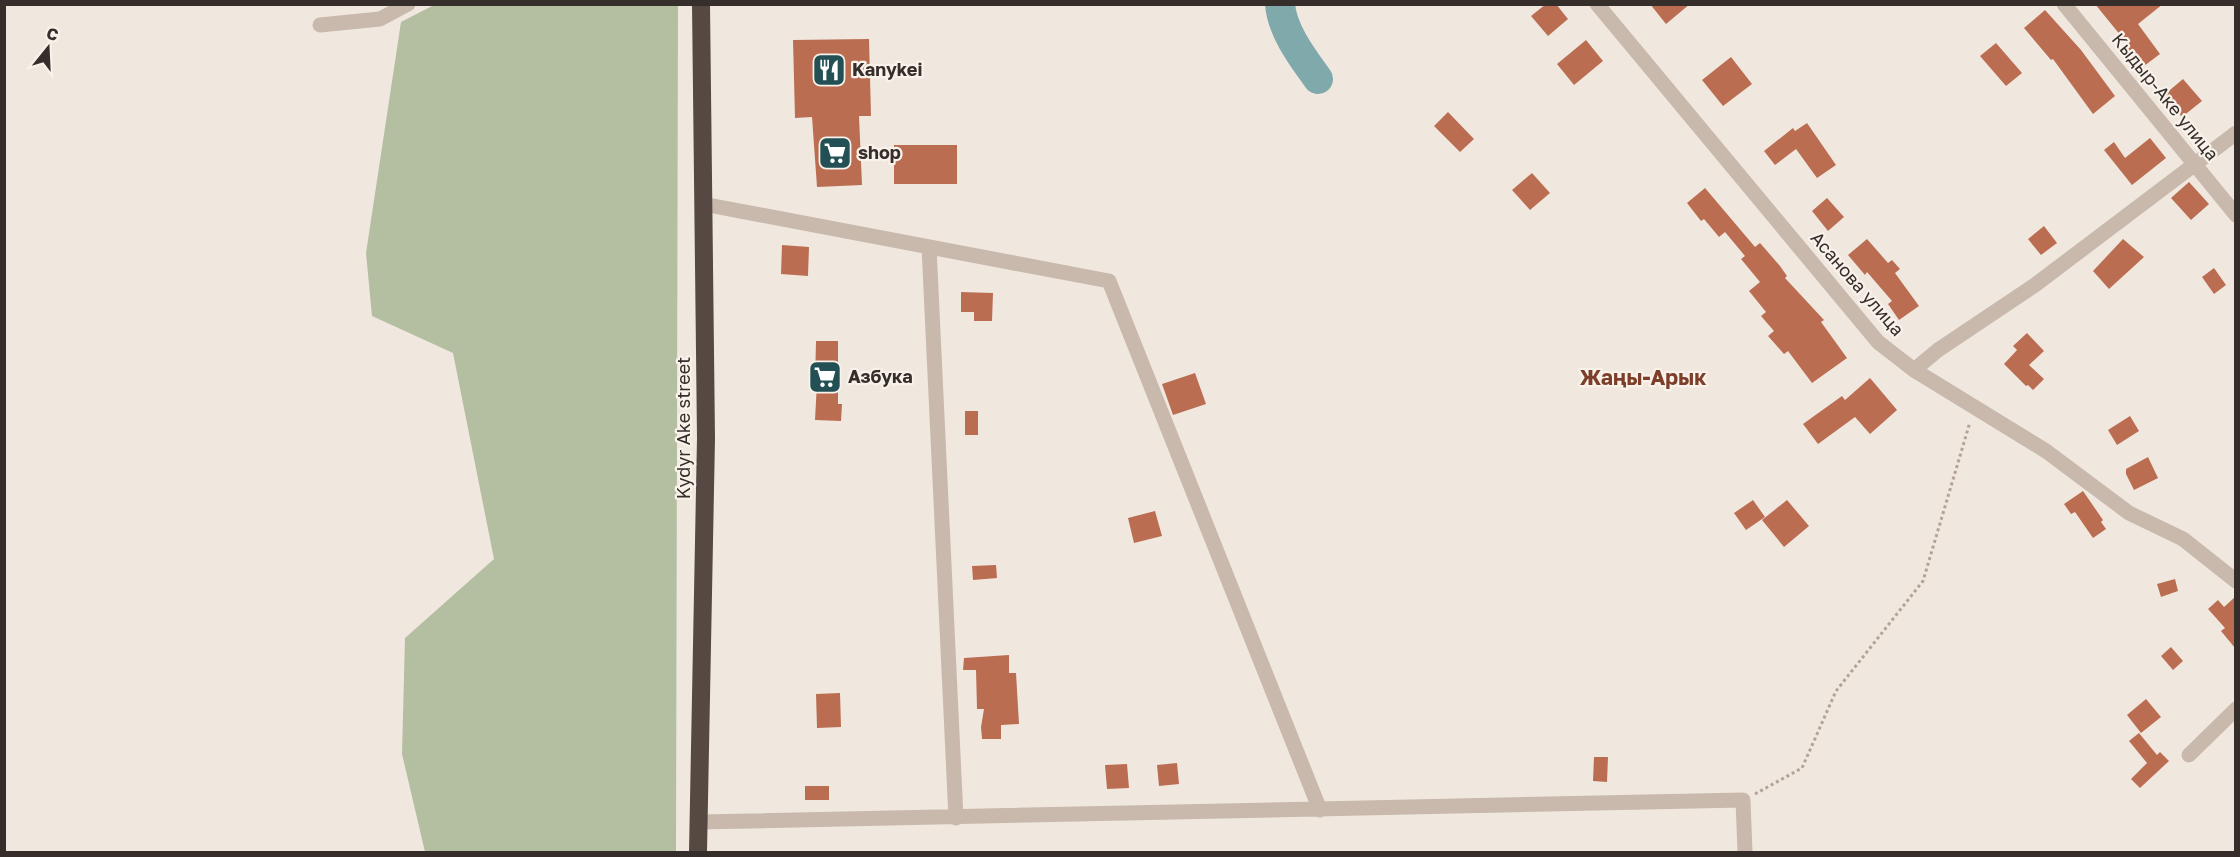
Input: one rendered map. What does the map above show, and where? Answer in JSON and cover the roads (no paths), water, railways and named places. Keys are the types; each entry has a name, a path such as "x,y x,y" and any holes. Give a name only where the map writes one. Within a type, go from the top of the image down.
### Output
{"highway":[{"name":"Kydyr Ake street","path":"699,852 706,438 701,4"}],"street":[{"path":"320,26 380,19 408,4"},
{"name":"Асанова улица","path":"1598,4 1878,342 1914,370 2046,451 2129,513 2183,539 2235,581"},
{"name":"Кыдыр-Аке улица","path":"2064,4 2235,214"},
{"path":"1914,370 1938,350 2035,285 2235,133"},
{"path":"703,204 1109,281 1320,810"},
{"path":"929,247 956,818"},
{"path":"2189,755 2235,709"},
{"path":"699,822 1743,800 1745,852"}],"waterway":[{"path":"1280,4 1289,34 1318,79"}],"place":[{"name":"Kanykei","path":"829,70"},
{"name":"shop","path":"835,153"},
{"name":"Азбука","path":"825,377"}],"district":[{"name":"Жаңы-Арык","path":"1643,378"}]}
